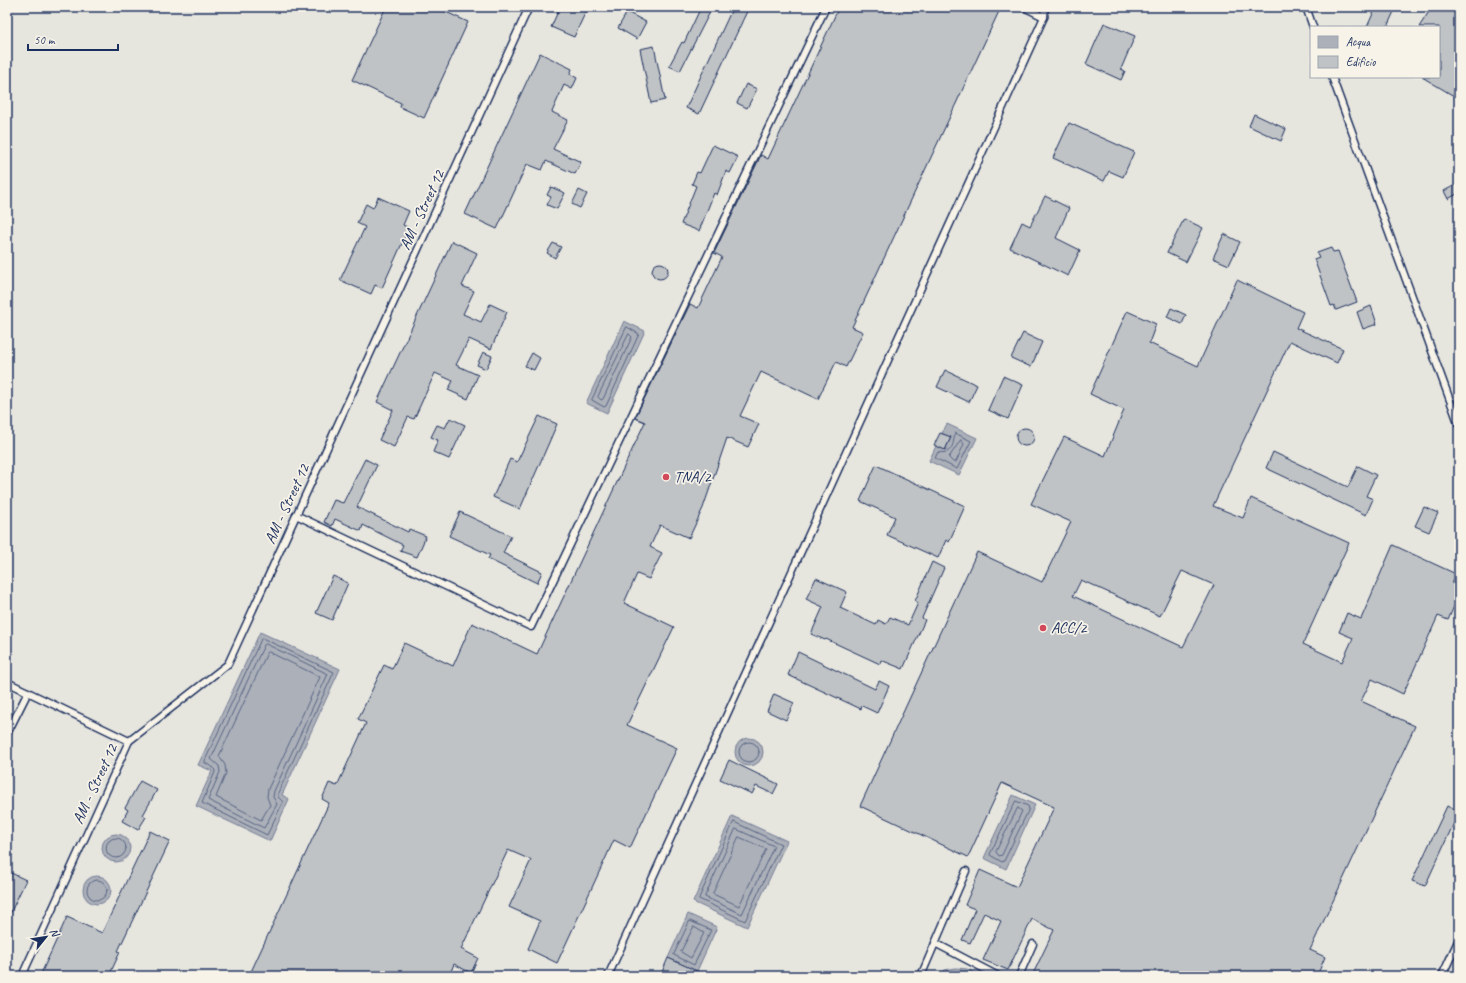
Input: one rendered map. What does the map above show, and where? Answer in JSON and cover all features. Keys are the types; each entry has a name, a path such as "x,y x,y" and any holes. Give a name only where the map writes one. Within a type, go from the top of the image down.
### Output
{"lane":[{"path":"7,12 9,7"},
{"name":"AM - Street 12","path":"22,976 129,741 228,664 529,7"},
{"path":"296,514 531,627 826,7"},
{"path":"1024,7 1044,17"},
{"path":"608,976 1044,17 1045,7"},
{"path":"1306,7 1313,26"},
{"path":"1332,78 1459,425"},
{"path":"7,682 129,741"},
{"path":"7,734 28,692"},
{"path":"921,976 966,871"},
{"path":"1442,976 1459,939"},
{"path":"935,943 998,976"},
{"path":"1019,976 1033,944"}],"shaded area":[{"path":"7,7 1459,7 1459,976 7,976"}],"water":[{"path":"624,321 645,331 607,413 586,403"},
{"path":"947,424 977,438 959,475 929,461 936,446 945,450 951,438 942,433"},
{"path":"260,632 340,669 282,795 289,799 270,841 196,806 212,771 198,765"},
{"path":"749,738 759,742 763,752 759,762 749,766 739,762 735,752 739,742"},
{"path":"1013,795 1035,805 1006,869 984,858"},
{"path":"732,816 787,841 747,927 693,902"},
{"path":"116,834 126,838 130,848 126,858 116,862 106,858 102,848 106,838"},
{"path":"97,876 107,880 111,890 107,900 97,904 87,900 83,890 87,880"},
{"path":"688,914 717,927 697,971 668,958"},
{"path":"956,968 967,969 980,976 936,976 945,970"}],"building":[{"path":"386,7 435,7 468,22 424,118 400,107 401,103 352,80"},
{"path":"560,7 588,7 574,37 551,27"},
{"path":"701,7 711,10 680,71 669,66 682,42 684,43"},
{"path":"733,7 749,7 699,114 686,108"},
{"name":"TNA/2","path":"839,7 1001,7 852,327 863,332 846,367 836,362 818,399 761,372 740,416 759,424 748,447 727,438 703,508 689,538 660,525 650,547 662,553 649,579 637,574 624,603 674,627 627,725 677,748 630,848 614,840 557,963 528,949 540,921 509,907 531,860 508,850 461,949 478,958 471,973 454,964 449,976 249,976 329,803 322,799 329,783 337,786 366,723 358,719 384,665 392,669 404,643 453,666 472,623 537,654 645,422 635,418 690,304 698,308 722,257 714,253 761,155 768,159"},
{"path":"1376,7 1396,7 1387,26 1367,26"},
{"path":"1432,7 1459,7 1459,99 1424,78 1440,78 1440,26 1420,26"},
{"path":"627,12 646,22 637,39 618,28"},
{"path":"1104,23 1135,36 1121,69 1125,71 1121,80 1086,64"},
{"path":"654,46 665,100 651,103 640,49"},
{"path":"540,53 572,69 570,74 577,78 572,89 564,85 552,112 568,120 553,149 581,162 575,174 546,161 542,170 527,164 497,229 465,214"},
{"path":"746,84 757,89 747,108 737,103"},
{"path":"1254,114 1286,129 1281,141 1249,126"},
{"path":"1069,123 1134,152 1123,177 1109,171 1104,181 1053,158"},
{"path":"713,145 738,157 730,173 726,171 717,195 714,193 699,231 681,224 696,186 692,184 697,172 700,173"},
{"path":"1459,183 1459,193 1448,199 1444,191"},
{"path":"551,187 565,193 557,209 547,205 551,197 547,195"},
{"path":"579,190 587,194 580,208 572,204"},
{"path":"1045,196 1069,208 1056,238 1080,250 1068,276 1010,248 1022,222 1030,226"},
{"path":"378,197 409,211 403,225 409,228 382,288 375,285 371,294 340,280 365,227 357,223 366,204 373,208"},
{"path":"1184,219 1203,228 1186,262 1167,253"},
{"path":"1224,234 1240,242 1229,265 1213,258"},
{"path":"452,241 477,253 462,286 474,291 463,314 481,322 490,304 507,312 491,349 469,339 456,365 478,375 468,399 448,390 453,381 435,373 414,419 408,417 394,447 379,440 393,410 377,402"},
{"path":"553,243 561,247 555,258 547,253"},
{"path":"1331,248 1333,252 1338,251 1357,302 1336,310 1334,305 1331,306 1314,259 1319,257 1317,253"},
{"path":"657,263 663,263 668,268 666,277 663,279 657,279 652,274 652,268"},
{"name":"ACC/2","path":"1237,280 1303,312 1296,328 1343,349 1337,363 1290,341 1213,506 1243,518 1251,498 1349,543 1303,644 1342,662 1353,638 1339,632 1347,613 1361,619 1393,545 1456,574 1452,584 1459,587 1459,595 1448,620 1438,616 1403,694 1372,679 1361,701 1415,726 1310,950 1325,957 1317,976 1032,976 1054,930 1032,919 1008,970 983,960 1001,921 984,913 970,943 962,940 975,909 965,905 980,870 1017,887 1054,807 1002,783 968,857 860,806 977,552 1042,582 1071,522 1031,504 1064,437 1105,456 1124,410 1090,394 1127,311 1156,324 1149,343 1198,366","holes":["1182,571 1214,585 1183,647 1073,596 1081,580 1160,616"]},
{"path":"1371,306 1377,324 1363,329 1357,312"},
{"path":"1171,308 1186,315 1182,324 1167,317"},
{"path":"1023,333 1042,342 1031,367 1011,358"},
{"path":"483,352 492,356 486,369 477,365"},
{"path":"532,353 540,358 534,370 525,366"},
{"path":"945,370 977,385 969,402 937,387"},
{"path":"1003,376 1023,385 1008,419 988,410"},
{"path":"539,416 557,424 520,509 493,497 510,459 517,462"},
{"path":"450,418 465,425 449,459 433,452 438,440 431,437 437,425 445,428"},
{"path":"1025,428 1031,431 1034,437 1031,443 1025,446 1019,443 1016,437 1019,431"},
{"path":"940,433 951,437 945,450 934,445"},
{"path":"1273,452 1348,487 1358,466 1376,475 1366,496 1373,499 1366,515 1266,468"},
{"path":"365,459 377,465 357,507 408,532 409,529 426,536 417,557 400,551 403,545 363,525 361,531 335,519 332,526 324,522 334,500 343,503"},
{"path":"876,465 965,506 949,542 946,540 938,558 887,535 895,517 860,501"},
{"path":"1424,507 1438,513 1429,532 1415,526"},
{"path":"460,512 511,536 503,553 542,572 537,583 488,559 490,555 449,536"},
{"path":"932,562 944,568 922,618 925,620 903,669 881,660 880,664 826,639 825,640 811,634 823,607 806,599 816,578 847,592 840,608 876,625 878,620 886,624 890,617 908,625 918,603 915,601"},
{"path":"333,576 348,583 332,620 316,613"},
{"path":"798,652 875,689 879,681 889,686 877,713 862,706 861,709 788,675"},
{"path":"774,694 794,703 786,720 767,711"},
{"path":"729,760 778,784 773,794 756,786 752,794 720,779"},
{"path":"140,781 157,790 143,815 146,817 138,830 122,821 128,810 125,808"},
{"path":"1447,806 1459,812 1425,886 1412,881"},
{"path":"150,831 170,841 118,951 120,952 109,976 40,976 67,917 102,933"},
{"path":"7,871 26,880 7,920"},
{"path":"668,958 708,976 663,976 664,973 662,972"}],"place":[{"name":"TNA/2","path":"666,477"},
{"name":"ACC/2","path":"1043,628"}]}
